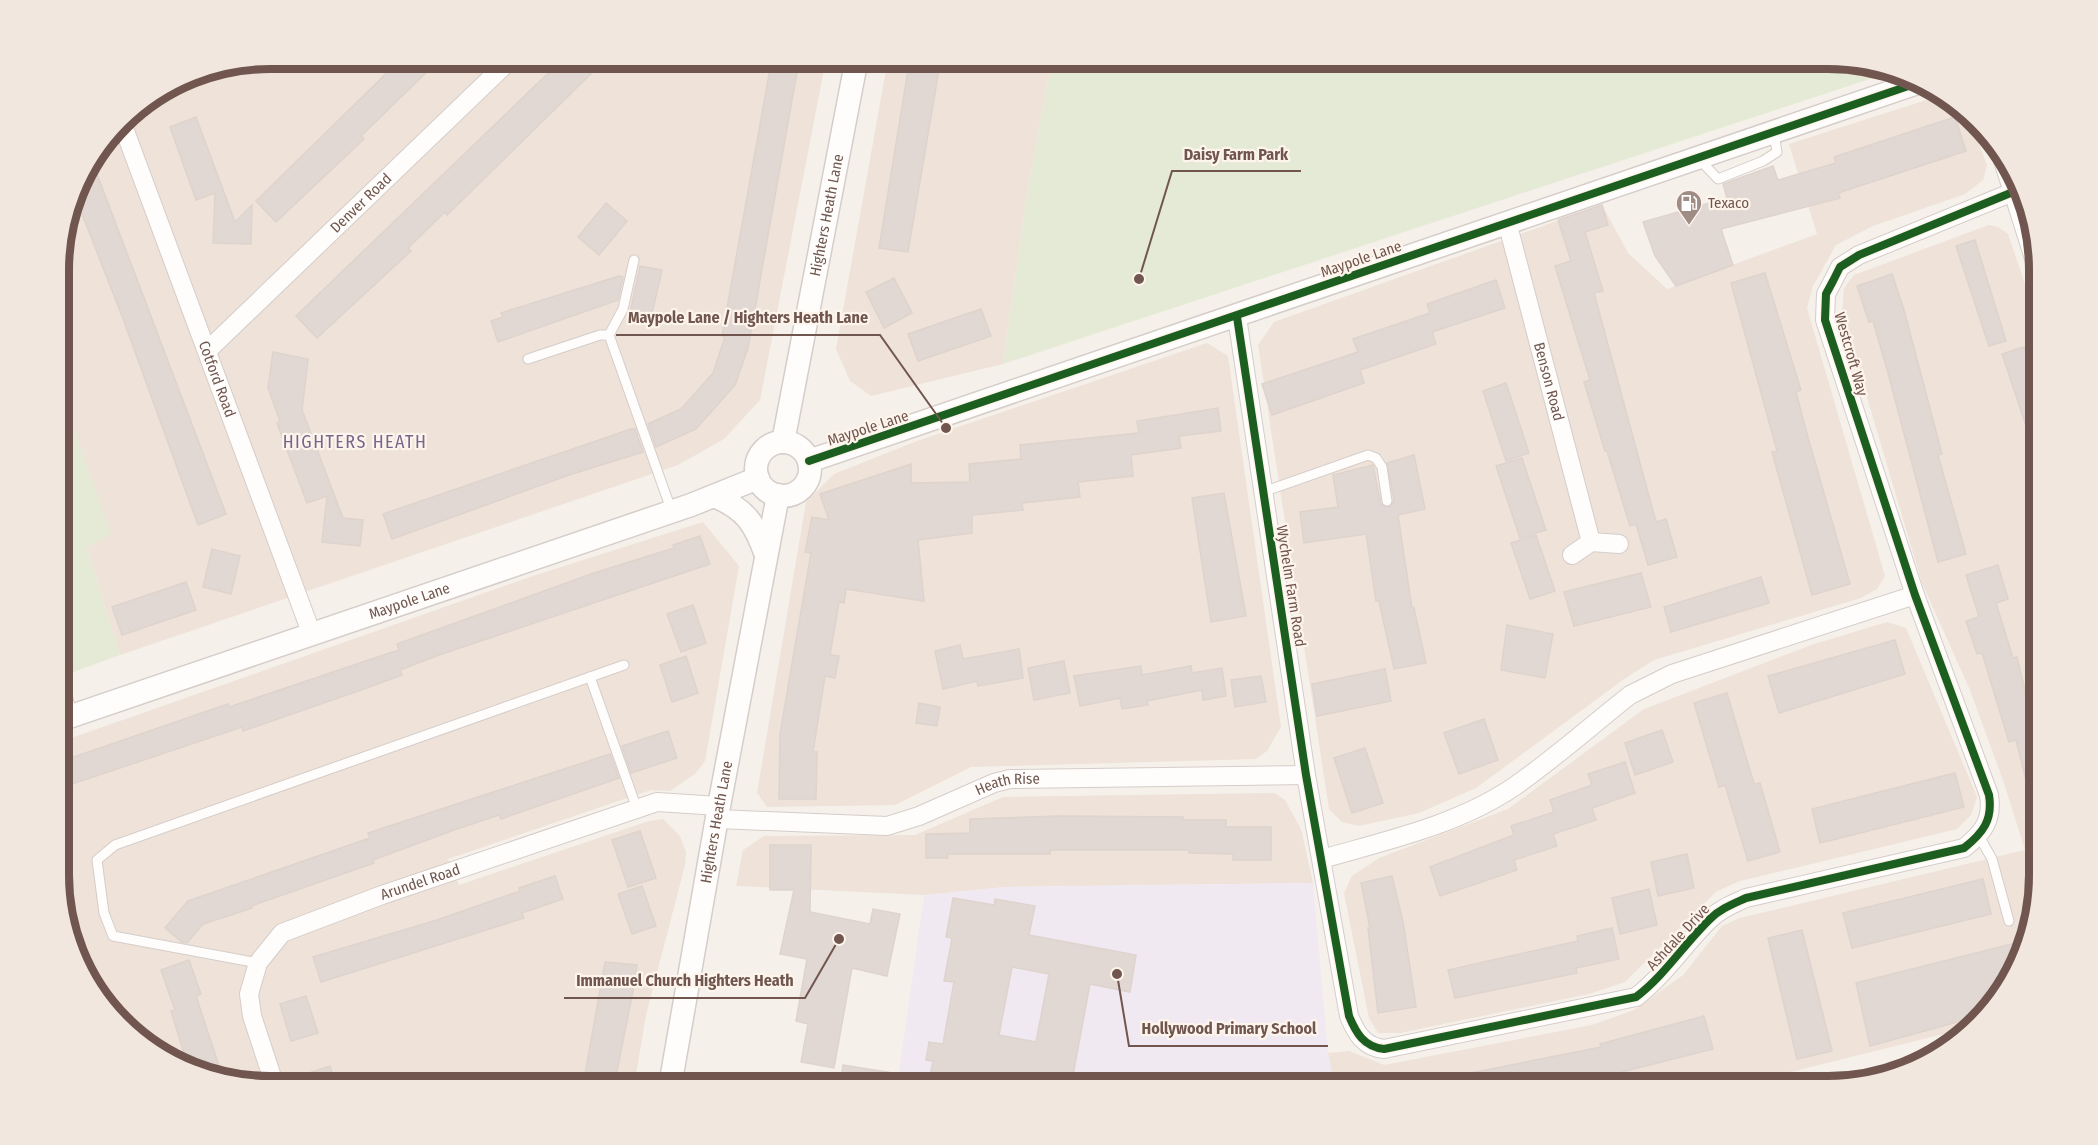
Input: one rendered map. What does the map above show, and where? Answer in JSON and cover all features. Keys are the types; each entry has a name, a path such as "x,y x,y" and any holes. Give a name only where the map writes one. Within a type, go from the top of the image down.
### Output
{"street":[{"name":"Denver Road","path":"208,350 501,69"},
{"name":"Highters Heath Lane","path":"783,442 855,69"},
{"name":"Maypole Lane","path":"809,461 1237,317 1507,222 1908,86"},
{"name":"Cotford Road","path":"125,131 312,635"},
{"path":"2013,192 2023,224"},
{"name":"Westcroft Way","path":"1915,595 1825,320 1826,294 1840,267 1859,255 2013,192"},
{"name":"Benson Road","path":"1507,222 1591,542"},
{"name":"Wychelm Farm Road","path":"1237,317 1306,775 1322,859"},
{"path":"783,442 799,447 809,461 810,470 803,486 788,495 770,492 758,478 756,470 760,453 766,447 783,442"},
{"name":"Maypole Lane","path":"69,717 672,512 758,478"},
{"name":"Highters Heath Lane","path":"672,1076 778,495"},
{"path":"714,496 732,504 755,525 767,557"},
{"path":"1572,555 1591,542 1619,544"},
{"path":"1322,859 1425,830 1514,787 1630,695 1651,683 1771,640 1915,595 1989,795 1992,810 1988,824 1979,836"},
{"name":"Heath Rise","path":"719,813 887,826 919,816 994,783 1010,780 1306,775"},
{"name":"Arundel Road","path":"272,1076 252,1016 249,994 258,963 282,933 301,924 657,802 719,813"},
{"name":"Ashdale Drive","path":"1322,859 1348,1016 1363,1041 1372,1048 1383,1049 1636,997 1649,987 1710,918 1725,907 1746,898 1964,848 1979,836"}],"lane":[{"path":"634,260 623,309 609,335 672,512"},
{"path":"528,360 600,335 609,335"},
{"path":"1263,492 1338,463 1368,455 1376,458 1382,467 1387,501"},
{"path":"258,963 113,936 104,913 97,860 115,845 624,665"},
{"path":"590,677 637,809"},
{"path":"1979,836 1992,859 2009,921"}],"shaded area":[{"path":"257,69 824,69 760,400 724,439 678,465 120,655 87,548 110,533 69,416 69,257 76,218 84,193 96,170 128,128 159,103 193,84 231,73"},
{"path":"886,69 1050,69 1027,194 1003,364 871,396 850,381 836,349"},
{"path":"1931,98 1960,119 1976,135 1987,165 1983,180 1965,194 1873,226 1836,245 1813,286 1807,308 1885,576 1877,589 1861,598 1654,660 1624,679 1476,788 1419,813 1359,826 1342,822 1329,809 1258,345 1274,322 1602,205 1628,253 1667,289 1817,234 1789,144"},
{"path":"1989,225 1998,227 2008,234 2029,296 2029,875 2022,927 2014,952 1995,986 1979,1007 1952,1032 1774,1076 1332,1076 1328,1053 1349,1051 1384,1065 1592,1025 1634,1010 1683,975 1722,926 1740,918 2025,850 2004,783 1970,690 1922,583 1842,313 1844,288 1854,275"},
{"path":"1207,343 1228,356 1281,727 1267,751 1256,759 971,767 895,805 767,807 757,793 806,502 834,474 917,441"},
{"path":"703,522 739,566 705,761 695,774 670,791 651,790 448,859 459,885 649,821 663,819 680,836 686,852 685,865 646,1015 636,1076 270,1076 244,1074 218,1069 181,1055 138,1026 119,1007 90,964 73,914 69,875 69,739 536,575"},
{"path":"1887,622 1906,628 1977,797 1971,815 1957,829 1740,881 1717,891 1625,982 1589,994 1400,1033 1378,1033 1369,1018 1344,893 1352,876 1379,858 1508,809 1644,709 1811,645"},
{"path":"1275,793 1285,800 1301,829 1313,883 1005,887 924,895 736,886 743,850 764,836 915,835 1003,797"},
{"path":"1313,883 1328,1053 1332,1076 898,1076 924,895 1005,887"}],"green space":[{"path":"1050,69 1841,69 1878,76 1003,364 1027,194"},
{"path":"69,415 111,533 87,548 120,655 69,674"}],"building":[{"path":"391,69 430,69 361,136 364,139 276,222 256,201"},
{"path":"553,69 596,69 447,215 445,212 408,248 411,251 317,338 296,316"},
{"path":"770,69 798,69 748,348 735,385 696,429 656,447 648,424 681,409 713,373 725,337 722,336"},
{"path":"908,69 939,69 908,252 879,248"},
{"path":"196,117 235,222 252,205 251,244 213,243 215,193 196,200 170,127"},
{"path":"1955,117 1966,151 1838,193 1840,198 1721,229 1733,265 1676,286 1655,256 1643,222 1727,198 1723,184 1773,166 1778,180 1836,163 1834,157"},
{"path":"96,171 226,514 198,525 122,316 79,207"},
{"path":"606,203 627,221 599,255 578,237"},
{"path":"1602,205 1608,225 1585,232 1603,291 1594,293 1656,522 1666,519 1677,557 1648,565 1636,524 1630,526 1607,451 1605,451 1584,382 1590,380 1555,266 1571,261 1558,220"},
{"path":"1975,240 2006,341 1989,346 1956,246"},
{"path":"640,266 662,270 650,322 629,318"},
{"path":"1765,273 1801,390 1796,392 1850,584 1812,595 1772,452 1777,451 1731,283"},
{"path":"1892,274 1904,310 1942,454 1938,455 1966,554 1938,562 1873,321 1869,322 1857,286"},
{"path":"619,276 623,277 618,300 498,342 491,321 503,317 501,313"},
{"path":"894,278 912,313 884,328 866,292"},
{"path":"1496,280 1505,308 1432,332 1436,344 1360,370 1364,383 1272,415 1262,384 1358,352 1353,339 1430,313 1427,304"},
{"path":"981,309 991,336 918,361 908,334"},
{"path":"2024,347 2029,362 2029,435 2002,354"},
{"path":"273,352 308,359 302,410 343,518 363,520 360,546 322,542 327,496 307,503 277,423 280,421 268,388"},
{"path":"1506,383 1529,453 1506,461 1483,391"},
{"path":"1218,408 1221,431 1179,436 1181,448 1131,455 1133,476 1078,482 1080,497 1022,503 1023,510 972,515 972,533 918,540 924,601 846,589 844,603 839,602 830,655 839,656 835,678 825,676 813,752 817,752 816,799 779,799 780,734 811,553 805,552 812,517 829,520 820,494 911,464 911,483 970,482 969,464 1021,459 1020,445 1139,433 1137,421"},
{"path":"635,429 643,452 569,475 392,539 383,514"},
{"path":"1414,455 1425,509 1398,515 1412,608 1414,608 1426,663 1394,669 1379,601 1376,601 1366,534 1304,543 1300,512 1338,507 1333,475 1373,465 1381,505 1391,507 1394,500 1387,463"},
{"path":"1522,458 1546,530 1520,538 1496,466"},
{"path":"1224,493 1246,616 1211,622 1192,498"},
{"path":"1536,535 1555,591 1530,599 1511,543"},
{"path":"700,536 710,564 439,655 400,670 402,675 243,731 242,727 72,784 69,759 228,704 229,707 399,650 397,644 594,573 674,548 673,545"},
{"path":"212,549 240,556 231,594 203,587"},
{"path":"1998,565 2008,599 1996,603 2013,658 2017,657 2027,699 2029,699 2029,792 2016,740 2009,742 1982,653 1977,654 1966,621 1979,617 1966,575"},
{"path":"1641,573 1651,607 1574,626 1564,592"},
{"path":"1761,577 1769,603 1671,632 1664,607"},
{"path":"186,582 196,610 122,635 112,607"},
{"path":"693,605 706,643 681,652 667,614"},
{"path":"1507,625 1553,634 1545,678 1501,670"},
{"path":"1895,640 1905,674 1779,713 1768,676"},
{"path":"960,645 963,659 1019,649 1023,678 978,686 977,681 943,689 935,651"},
{"path":"686,656 698,693 672,702 660,665"},
{"path":"1064,661 1070,693 1034,700 1028,668"},
{"path":"1141,666 1142,675 1191,666 1192,673 1222,668 1226,696 1203,700 1202,690 1147,701 1148,705 1122,709 1120,698 1080,706 1074,676"},
{"path":"1385,669 1391,701 1317,716 1312,684"},
{"path":"1261,676 1266,702 1235,707 1231,680"},
{"path":"1727,693 1754,784 1760,783 1780,852 1748,861 1725,785 1719,787 1694,703"},
{"path":"919,703 940,707 937,726 916,723"},
{"path":"1484,719 1498,760 1459,774 1444,733"},
{"path":"1662,730 1673,762 1635,775 1625,743"},
{"path":"668,731 677,758 631,773 622,746"},
{"path":"1365,748 1383,803 1352,813 1334,758"},
{"path":"610,754 619,778 501,819 499,815 454,830 373,860 374,863 203,924 187,943 182,942 165,928 188,901 370,838 368,833"},
{"path":"1625,762 1635,793 1592,808 1596,820 1553,834 1557,846 1514,860 1517,870 1440,896 1430,867 1514,835 1511,826 1554,812 1550,800 1592,785 1588,774"},
{"path":"1955,773 1964,807 1820,843 1812,809"},
{"path":"1059,816 1183,817 1183,820 1226,820 1226,827 1271,827 1271,860 1233,860 1233,854 1189,853 1189,850 1050,850 1050,854 947,854 948,858 926,858 926,834 970,833 970,819"},
{"path":"640,831 656,878 628,887 612,840"},
{"path":"770,845 811,845 810,912 870,924 873,909 900,914 887,976 852,968 834,1068 801,1062 808,1024 796,1021 807,959 780,954 794,890 770,890"},
{"path":"1687,854 1694,888 1658,896 1651,862"},
{"path":"555,876 563,899 522,913 524,918 321,982 313,957 437,920 520,891 519,888"},
{"path":"1392,876 1403,922 1416,1007 1378,1013 1368,928 1370,928 1361,883"},
{"path":"1983,879 1991,914 1852,948 1843,913"},
{"path":"642,886 656,926 632,934 618,894"},
{"path":"1649,889 1657,925 1620,934 1612,898"},
{"path":"953,898 994,905 995,899 1035,906 1029,935 1136,955 1130,992 1090,984 1073,1076 930,1076 933,1061 926,1060 929,1042 943,1044 954,982 944,981 952,938 946,937","holes":["1012,967 1049,974 1036,1042 999,1035"]},
{"path":"1612,928 1619,959 1576,968 1577,973 1455,998 1448,970 1578,941 1577,936"},
{"path":"1802,930 1832,1051 1797,1059 1768,938"},
{"path":"2017,943 1995,986 1967,1019 1870,1046 1856,983"},
{"path":"189,960 201,994 196,996 220,1069 185,1057 171,1011 175,1010 161,970"},
{"path":"605,962 637,965 616,1076 585,1076"},
{"path":"306,996 318,1033 291,1041 280,1004"},
{"path":"1704,1016 1713,1049 1606,1076 1455,1076 1601,1047 1600,1044"},
{"path":"843,1065 911,1076 841,1076"},
{"path":"330,1066 333,1076 300,1076"}],"cycle path":[{"path":"809,461 1908,86"},
{"path":"1237,317 1306,775 1349,1016 1366,1042 1384,1049 1636,997 1656,979 1710,919 1718,912 1746,898 1964,848 1981,831 1988,819 1989,795 1915,595 1825,320 1826,294 1840,267 1859,255 2013,192"}],"place":[{"name":"Texaco","path":"1689,226"},
{"name":"Daisy Farm Park","path":"1139,279"},
{"name":"Maypole Lane / Highters Heath Lane","path":"946,428"},
{"name":"Immanuel Church Highters Heath","path":"839,939"},
{"name":"Hollywood Primary School","path":"1117,974"}],"district":[{"name":"HIGHTERS HEATH","path":"355,442"}]}
